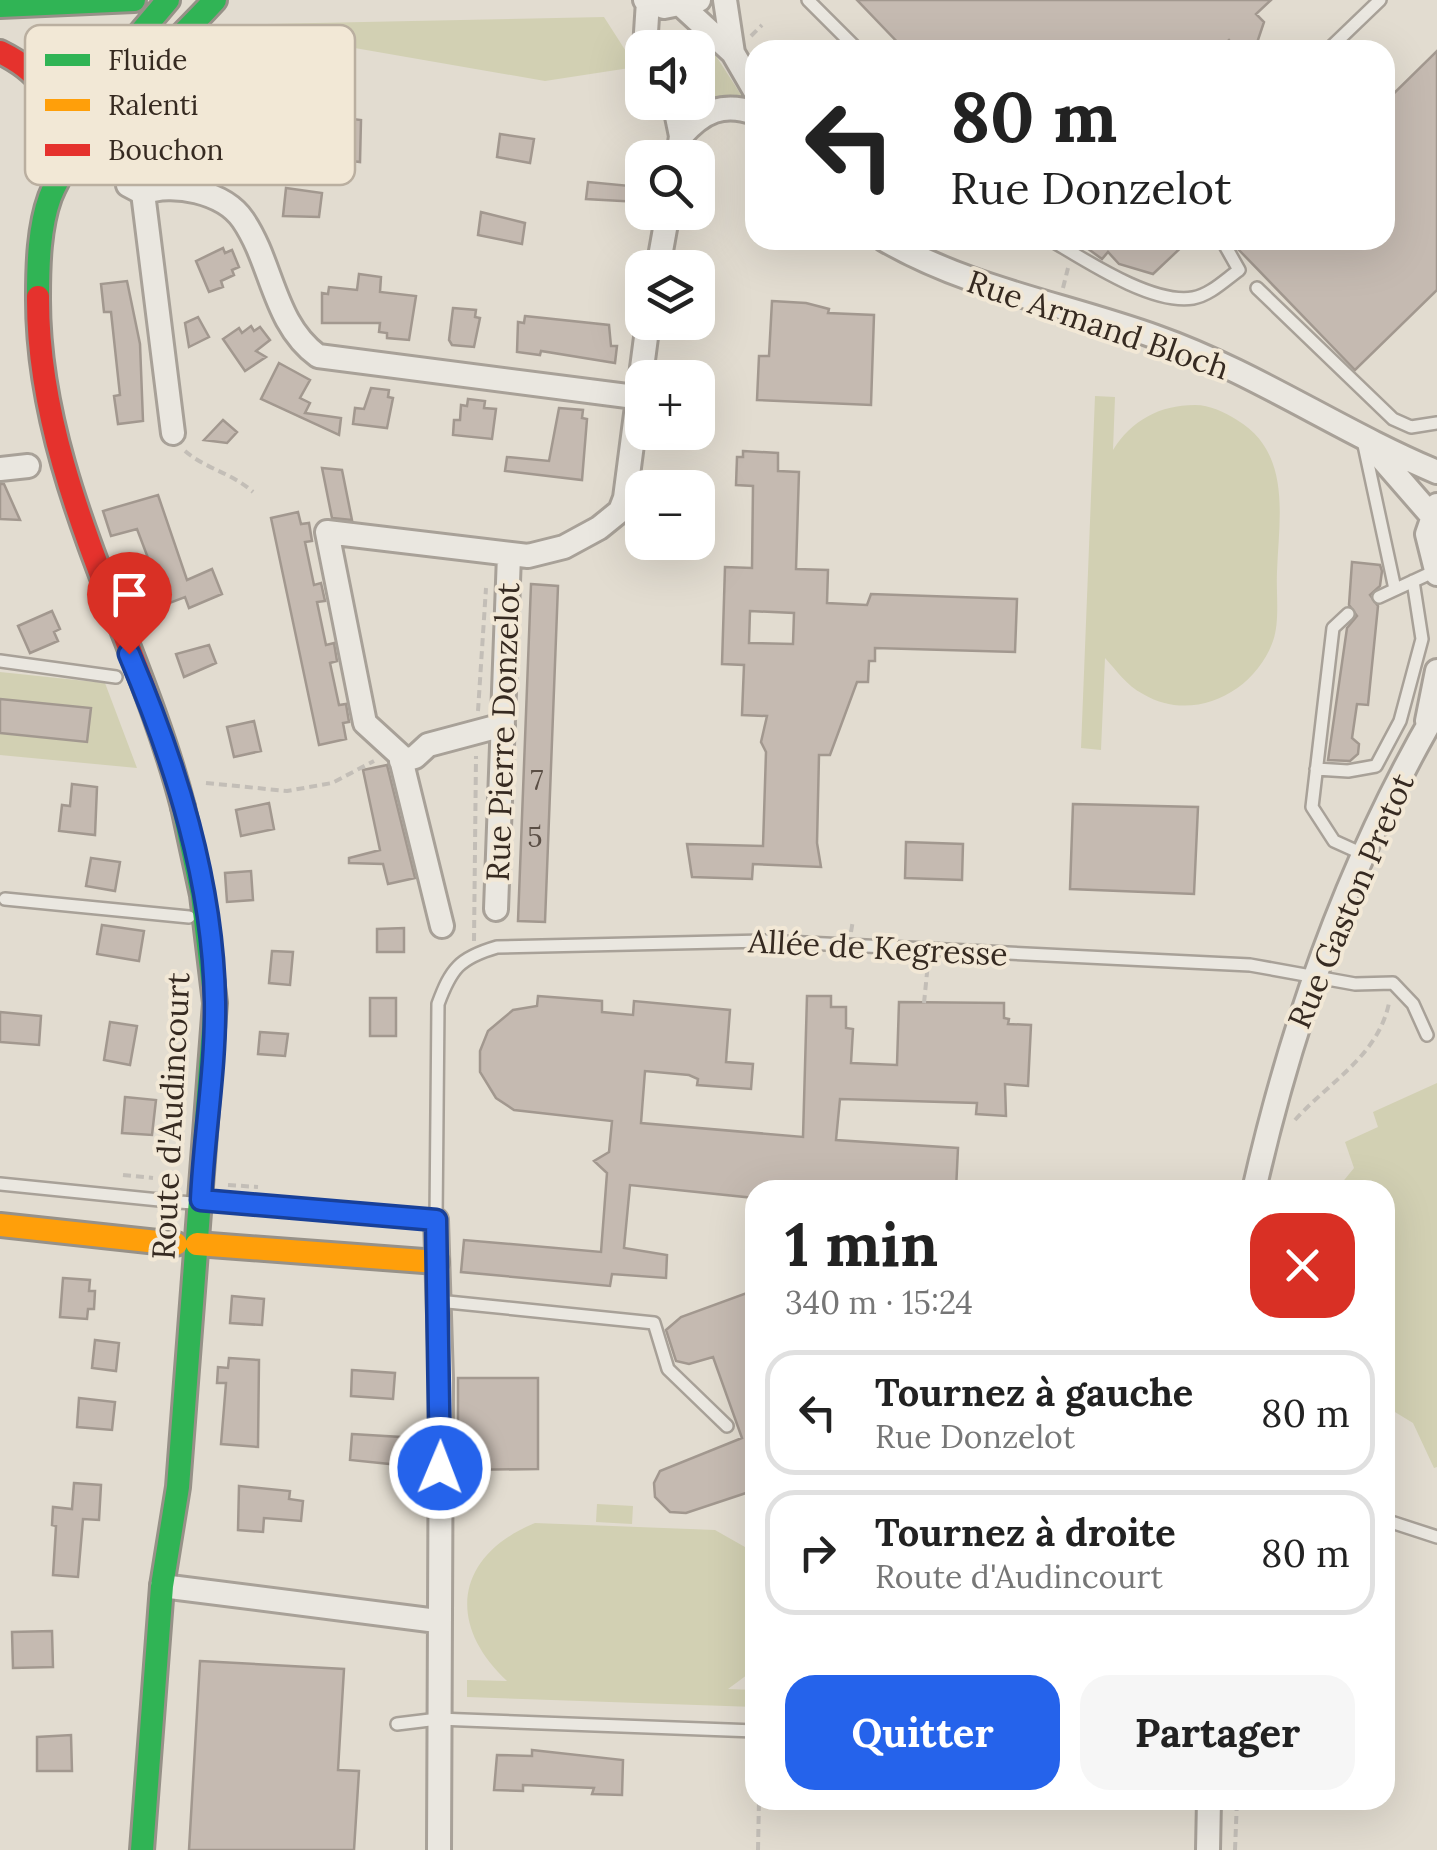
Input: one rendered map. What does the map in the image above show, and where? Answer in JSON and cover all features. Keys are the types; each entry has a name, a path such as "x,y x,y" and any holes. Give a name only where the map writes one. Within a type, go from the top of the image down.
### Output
{"main road":[{"path":"0,6 134,0"},
{"path":"147,25 168,0"},
{"name":"Route d'Audincourt","path":"192,25 215,0"},
{"path":"0,52 25,63"},
{"path":"15,248 37,185"},
{"name":"Route d'Audincourt","path":"57,185 32,244 21,294 29,400 48,464 155,716 192,830 206,906 215,1003 190,1201"},
{"name":"Route d'Audincourt","path":"101,642 162,788 189,917 196,1004 187,1244 129,1850"},
{"path":"0,1225 187,1244 437,1262"},
{"name":"Route d'Audincourt","path":"142,1850 162,1586 178,1487 187,1244"}],"street":[{"path":"725,0 734,53"},
{"path":"645,30 646,1 691,3 734,53 745,73"},
{"path":"684,140 698,117 712,110 745,112"},
{"path":"173,433 143,188 199,192 242,217 293,334 318,356 625,396"},
{"name":"Rue Armand Bloch","path":"904,250 970,282 1157,337 1220,363 1363,441 1437,472"},
{"name":"Rue Armand Bloch","path":"1363,441 1434,510"},
{"name":"Rue Pierre Donzelot","path":"442,926 400,758 365,724 327,532 509,556 564,547 620,511 630,450"},
{"path":"0,469 29,466"},
{"path":"1434,510 1428,553 1436,572"},
{"name":"Rue Pierre Donzelot","path":"496,909 509,556"},
{"name":"Rue Gaston Pretot","path":"1424,731 1437,670"},
{"name":"Rue Gaston Pretot","path":"1256,1180 1294,1030 1314,974 1366,855 1437,710"},
{"path":"400,758 415,758 428,744 503,725"},
{"path":"436,1220 439,1850"},
{"path":"162,1586 437,1621"},
{"path":"1208,1850 1210,1810"}],"lane":[{"path":"808,0 848,40"},
{"path":"1338,40 1380,0"},
{"path":"1067,250 1104,272 1161,294 1188,298 1210,291 1239,270 1228,250"},
{"path":"1258,288 1394,419 1411,427 1437,423"},
{"path":"1363,441 1395,589"},
{"path":"1379,597 1436,572"},
{"path":"1316,769 1376,766 1400,721 1422,639 1412,581"},
{"path":"1348,614 1333,628 1312,807 1318,823 1334,841 1366,855"},
{"path":"0,661 116,677"},
{"path":"6,899 189,917"},
{"name":"Allée de Kegresse","path":"436,1220 438,1004 449,972 475,953 496,948 651,941 765,941 1250,964 1355,984 1393,983"},
{"path":"1393,983 1413,1004 1427,1034"},
{"path":"0,1184 436,1220"},
{"path":"438,1301 654,1323 668,1369 727,1426"},
{"path":"1395,1523 1437,1537"},
{"path":"397,1724 438,1719 745,1732"}],"path":[{"path":"1063,290 1068,270"},
{"path":"173,433 198,462 235,476 253,492"},
{"path":"475,953 471,924 482,589 509,580"},
{"path":"178,783 287,790 332,784 362,764 400,758"},
{"path":"924,1003 927,951"},
{"path":"1292,1123 1318,1094 1362,1061 1386,1021 1393,983"},
{"path":"123,1175 153,1178"},
{"path":"224,1184 258,1188"},
{"path":"758,1850 759,1810"},
{"path":"1235,1850 1237,1810"}],"shaded area":[{"path":"604,17 625,50 625,69 545,81 355,48 355,25 222,25"},
{"path":"715,54 745,101 715,108"},
{"path":"1095,396 1115,397 1113,450 1137,423 1170,408 1206,406 1237,420 1267,450 1280,508 1276,625 1264,659 1252,675 1220,698 1182,706 1137,690 1105,658 1101,750 1081,748"},
{"path":"0,672 105,683 137,768 0,755"},
{"path":"1437,1083 1434,1468 1413,1423 1395,1412 1395,1180 1344,1180 1354,1168 1345,1142 1378,1127 1373,1112"},
{"path":"597,1504 633,1506 632,1524 596,1522"},
{"path":"535,1523 715,1530 745,1547 745,1676 728,1689 745,1690 745,1707 467,1697 467,1680 507,1681 474,1637 468,1593 475,1572 508,1537"}],"building":[{"path":"857,0 1271,0 1256,14 1264,22 1258,40 895,40"},
{"path":"1437,51 1437,290 1355,370 1239,250 1395,250 1395,92"},
{"path":"355,119 361,120 360,162 355,161"},
{"path":"500,134 534,139 530,163 497,157"},
{"path":"588,182 625,185 625,201 586,199"},
{"path":"286,188 322,193 319,217 283,216"},
{"path":"481,212 525,223 522,244 478,235"},
{"path":"223,248 225,253 232,250 239,267 232,270 234,275 221,281 223,287 209,292 196,261"},
{"path":"1090,250 1178,250 1153,274 1119,264 1108,252 1102,259"},
{"path":"359,274 381,277 380,292 416,296 409,340 387,338 387,333 379,332 380,323 322,323 322,293 328,294 329,287 357,290"},
{"path":"127,281 140,344 143,421 118,424 114,396 120,395 111,312 104,312 101,284"},
{"path":"772,301 806,303 829,309 828,313 874,315 871,405 757,400 759,356 769,356"},
{"path":"453,308 476,310 475,317 480,318 474,347 452,345 449,340"},
{"path":"525,316 609,325 611,346 617,346 615,363 541,351 540,355 517,352 518,322 524,323"},
{"path":"198,317 209,337 189,347 185,323"},
{"path":"251,326 254,331 260,327 270,340 256,351 266,357 245,371 223,339 239,328 242,333"},
{"path":"279,363 310,380 300,398 310,403 305,413 341,418 339,435 261,399"},
{"path":"371,388 389,390 388,397 393,398 387,428 353,424 355,408 364,409"},
{"path":"468,399 485,401 484,408 496,409 492,439 453,435 454,420 460,420 461,405 467,406"},
{"path":"559,408 583,410 582,418 587,419 582,480 505,471 507,457 549,461"},
{"path":"223,420 237,432 227,443 204,440"},
{"path":"743,451 778,453 778,471 799,472 796,569 828,570 827,603 867,605 871,594 1017,599 1015,652 875,648 875,661 869,661 868,682 857,682 830,755 819,755 817,843 821,867 753,864 752,879 692,877 687,844 763,846 766,752 761,742 767,716 742,715 744,665 722,664 725,567 752,568 753,486 736,485 737,457 743,457","holes":["750,611 794,613 793,644 749,643"]},
{"path":"322,468 342,470 352,520 332,518"},
{"path":"0,484 4,484 20,520 0,519"},
{"path":"158,495 187,580 212,569 222,594 189,608 185,597 146,612 136,588 156,579 137,529 111,536 103,511"},
{"path":"298,512 301,524 309,523 312,541 305,542 314,585 321,583 325,601 317,602 326,645 334,643 337,661 330,663 339,705 346,704 349,722 343,723 346,739 319,745 271,518"},
{"path":"1352,562 1380,565 1382,571 1380,586 1370,595 1378,606 1368,705 1357,704 1352,738 1359,744 1358,754 1350,761 1328,760 1347,628 1357,616 1349,605"},
{"path":"531,584 558,586 545,922 518,921"},
{"path":"52,611 60,629 54,632 58,641 30,653 18,626"},
{"path":"209,645 216,663 184,677 176,654"},
{"path":"0,699 91,708 87,742 0,733"},
{"path":"254,721 261,751 234,757 227,727"},
{"path":"387,765 415,878 388,884 383,864 349,863 349,858 380,850 363,770"},
{"path":"72,784 97,787 95,835 59,831 62,805 70,806"},
{"path":"269,803 274,829 241,836 236,810"},
{"path":"1073,804 1198,807 1194,894 1070,889"},
{"path":"906,842 963,844 962,880 905,878"},
{"path":"91,858 120,862 115,891 86,886"},
{"path":"251,871 253,900 227,902 225,873"},
{"path":"102,925 144,931 139,961 97,954"},
{"path":"404,928 404,952 377,952 377,929"},
{"path":"272,951 293,952 290,985 269,983"},
{"path":"538,996 602,1001 602,1012 633,1015 634,1001 730,1010 726,1062 753,1064 751,1089 697,1085 698,1079 689,1075 645,1071 641,1123 803,1137 807,996 831,996 831,1007 846,1007 846,1028 853,1029 851,1063 897,1065 899,1002 1004,1003 1008,1024 1031,1025 1028,1086 1005,1084 1006,1116 976,1114 977,1103 840,1099 836,1140 958,1148 956,1180 745,1180 745,1197 630,1185 624,1248 667,1255 666,1278 612,1274 610,1286 461,1272 464,1240 601,1252 607,1173 594,1161 609,1152 612,1121 514,1110 496,1098 480,1072 480,1051 488,1031 513,1010 537,1006"},
{"path":"370,998 396,998 396,1036 370,1036"},
{"path":"0,1012 41,1016 39,1045 0,1042"},
{"path":"110,1022 137,1026 130,1065 104,1060"},
{"path":"260,1032 288,1034 285,1056 258,1054"},
{"path":"125,1097 156,1100 152,1135 122,1133"},
{"path":"63,1278 90,1280 89,1291 95,1291 94,1309 88,1309 87,1319 60,1317"},
{"path":"745,1294 745,1493 686,1513 670,1512 655,1497 654,1483 660,1471 742,1438 713,1357 689,1364 676,1361 666,1330 681,1317"},
{"path":"232,1296 264,1299 262,1325 230,1323"},
{"path":"95,1340 119,1343 116,1371 92,1368"},
{"path":"229,1358 259,1360 258,1447 221,1444 226,1383 217,1383 218,1367 228,1368"},
{"path":"352,1370 395,1373 393,1399 351,1396"},
{"path":"458,1378 538,1378 538,1469 458,1470"},
{"path":"79,1398 115,1402 112,1430 77,1427"},
{"path":"352,1434 401,1437 400,1465 350,1460"},
{"path":"74,1483 101,1485 99,1520 83,1519 78,1577 53,1575 53,1507 72,1509"},
{"path":"239,1486 290,1491 289,1499 303,1501 301,1521 264,1518 263,1532 238,1530"},
{"path":"52,1631 53,1667 13,1668 12,1632"},
{"path":"200,1661 344,1669 338,1770 359,1771 354,1850 189,1850"},
{"path":"71,1735 72,1771 37,1771 37,1737"},
{"path":"532,1750 623,1760 622,1795 592,1794 594,1788 523,1785 523,1791 494,1790 497,1755 532,1756"}],"traffic: fast":[{"path":"0,6 134,0"},
{"path":"147,25 168,0"},
{"path":"191,25 215,0"},
{"path":"38,297 43,221 56,185"},
{"path":"142,1850 162,1586 178,1487 215,1003 202,895 183,807"}],"traffic: slow":[{"path":"0,1225 176,1244"},
{"path":"197,1244 437,1262"}],"traffic: jam":[{"path":"0,52 25,68"},
{"path":"38,297 42,364 54,429 72,492 142,680 183,807"}],"route":[{"path":"129,654 155,716 192,830 208,925 215,1003 201,1200 436,1220 440,1468"}]}
